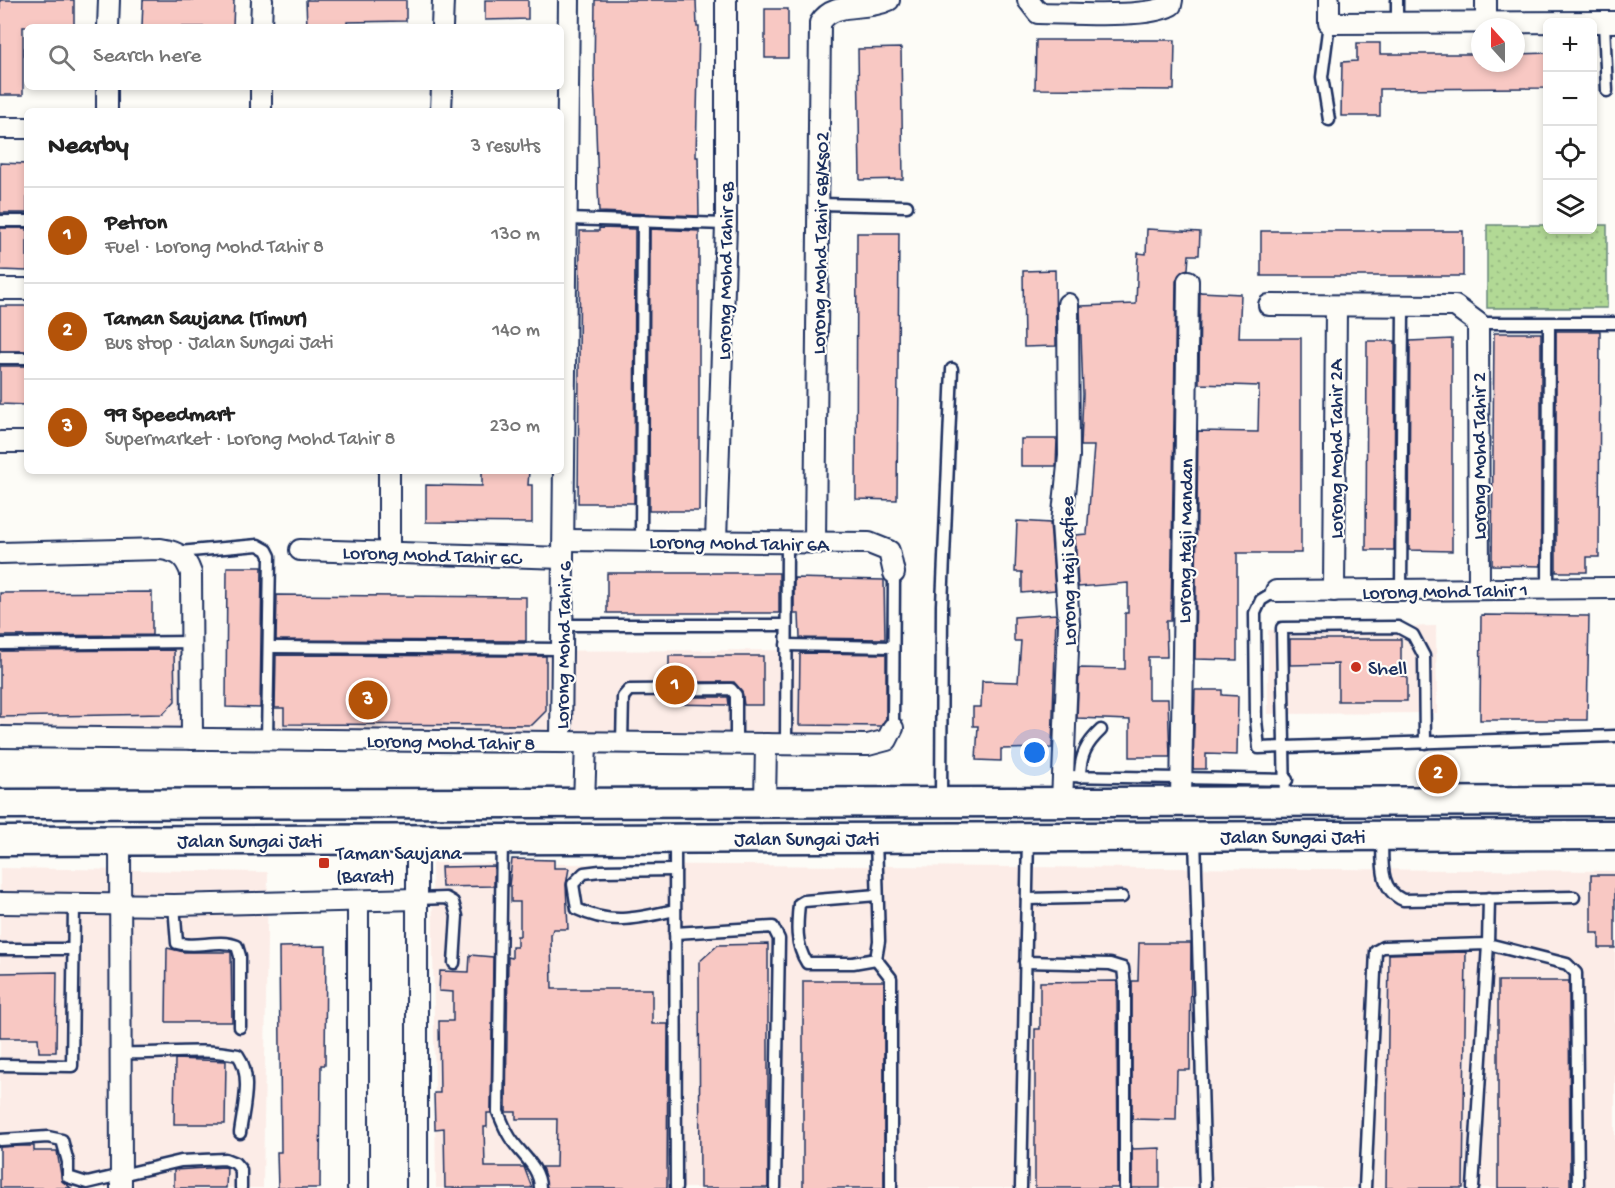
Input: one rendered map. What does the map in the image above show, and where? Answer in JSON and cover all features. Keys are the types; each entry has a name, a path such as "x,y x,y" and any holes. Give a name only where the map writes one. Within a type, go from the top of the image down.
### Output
{"main road":[{"name":"Jalan Sungai Jati","path":"0,804 941,803 1069,785 1615,801"},
{"name":"Jalan Sungai Jati","path":"0,841 1615,835"}],"street":[{"path":"108,24 109,0"},
{"path":"261,24 262,0"},
{"path":"442,24 443,0"},
{"name":"Lorong Mohd Tahir 6","path":"564,466 569,0"},
{"name":"Lorong Mohd Tahir 6B","path":"716,541 726,224 726,0"},
{"name":"Lorong Mohd Tahir 6B/Ks02","path":"815,542 820,23 824,15 836,6 870,6 889,0"},
{"path":"1329,0 1329,22 1471,22"},
{"path":"1486,0 1486,18"},
{"path":"1028,1 1038,13 1097,7 1166,5"},
{"path":"1525,22 1609,22"},
{"path":"107,90 107,108"},
{"path":"261,90 261,108"},
{"path":"441,108 442,90"},
{"path":"0,128 24,128"},
{"name":"Lorong Haji Mandan","path":"1181,790 1188,281"},
{"path":"0,289 24,289"},
{"name":"Lorong Haji Safiee","path":"1068,304 1069,456 1062,522 1069,624 1069,785"},
{"path":"1269,305 1455,306 1478,324"},
{"name":"Lorong Mohd Tahir 2A","path":"1334,591 1336,306"},
{"name":"Lorong Mohd Tahir 2","path":"1478,324 1479,589"},
{"path":"0,442 24,442"},
{"path":"389,474 389,553"},
{"name":"Lorong Mohd Tahir 6","path":"561,742 564,474"},
{"name":"Lorong Mohd Tahir 6A","path":"563,549 641,540 869,543 889,551 894,573"},
{"path":"0,553 162,549 178,552 187,561 191,573 194,642 192,739"},
{"name":"Lorong Mohd Tahir 6C","path":"300,550 389,553 563,549"},
{"name":"Lorong Mohd Tahir 1","path":"1275,591 1615,588"},
{"name":"Lorong Mohd Tahir 8","path":"0,737 786,744 881,743 887,740 893,728"},
{"path":"584,803 586,743"},
{"path":"765,744 765,803"},
{"path":"417,839 417,1188"},
{"path":"120,841 121,1181"},
{"path":"0,903 174,904 417,899"},
{"path":"358,901 358,1188"}],"lane":[{"path":"1397,0 1397,22"},
{"path":"1329,22 1322,77 1329,120"},
{"path":"1607,91 1609,22"},
{"path":"820,204 907,206"},
{"path":"567,219 726,224"},
{"path":"0,220 24,221"},
{"path":"641,540 644,221"},
{"path":"1401,590 1403,307"},
{"path":"1478,324 1615,323"},
{"path":"1548,588 1550,324"},
{"path":"0,358 24,358"},
{"path":"941,803 942,604 952,369"},
{"path":"786,744 788,542"},
{"path":"178,552 258,545 267,550 270,556 267,740"},
{"path":"893,728 894,573"},
{"path":"1275,591 1261,600 1255,613 1256,720 1259,748 1615,736"},
{"path":"562,625 786,625"},
{"path":"1286,791 1282,628 1398,627 1413,635 1424,656 1425,743"},
{"path":"0,644 194,642"},
{"path":"786,645 893,646"},
{"path":"270,647 562,649"},
{"path":"622,743 623,697 629,690 731,689 736,695 736,744"},
{"path":"1069,785 1088,742 1101,730"},
{"path":"1195,836 1205,1188"},
{"path":"1382,836 1385,883 1391,895 1402,900 1574,897"},
{"path":"876,837 879,941 876,958 891,978 891,1188"},
{"path":"1021,1188 1028,837"},
{"path":"675,838 676,1188"},
{"path":"502,839 498,1112 508,1136 529,1160 540,1182 540,1188"},
{"path":"675,870 584,873 573,884 577,909 590,915 628,921 675,910"},
{"path":"876,958 852,963 807,963 800,953 797,927 799,904 804,901 877,895"},
{"path":"1027,899 1122,897"},
{"path":"417,899 446,898 453,902 457,916 454,963"},
{"path":"1473,1188 1489,898"},
{"path":"0,1065 72,1066 74,904"},
{"path":"174,904 177,943 186,946 225,941 237,946 240,956 240,1026"},
{"path":"675,933 773,927 778,939 775,1188"},
{"path":"1365,1188 1376,951 1383,947 1488,944 1567,964 1576,973 1578,1188"},
{"path":"0,949 74,949"},
{"path":"1025,962 1110,964 1123,968 1125,986 1125,1188"},
{"path":"120,1053 152,1055 204,1051 238,1055 244,1064 245,1098 240,1133"},
{"path":"0,1140 48,1137 62,1140 68,1162 68,1177 73,1183 121,1181 181,1161 225,1159 235,1163 241,1170 241,1188"}],"shaded area":[{"path":"1436,626 1437,713 1268,714 1268,630"},
{"path":"186,646 185,731 0,729 0,650"},
{"path":"889,650 888,728 874,736 272,732 274,651"},
{"path":"432,863 1615,871 1615,1188 436,1188"},
{"path":"0,868 268,872 263,1188 0,1188"}],"green space":[{"path":"1487,225 1543,225 1543,234 1597,234 1597,225 1607,225 1607,308 1487,308"}],"building":[{"path":"0,0 74,0 74,24 24,24 23,95 0,95"},
{"path":"143,0 234,0 233,24 142,24"},
{"path":"306,0 406,0 406,21 307,24"},
{"path":"485,0 528,0 528,19 485,20"},
{"path":"595,0 696,0 697,27 699,27 696,157 698,157 699,216 599,212 594,77"},
{"path":"765,9 788,9 788,58 765,58"},
{"path":"1036,40 1175,40 1174,90 1035,89"},
{"path":"1357,43 1380,43 1380,54 1471,54 1471,72 1525,72 1525,54 1543,53 1543,88 1380,89 1380,116 1341,116 1342,62 1357,61"},
{"path":"901,48 903,179 860,180 858,49"},
{"path":"0,163 24,164 24,213 0,213"},
{"path":"0,228 24,228 24,271 0,270"},
{"path":"599,228 635,229 634,503 578,503 580,231 599,231"},
{"path":"650,229 699,231 699,511 649,511"},
{"path":"1147,229 1200,232 1199,255 1189,255 1188,269 1182,271 1176,281 1171,621 1166,621 1167,657 1148,657 1148,699 1168,699 1170,757 1130,757 1130,720 1077,718 1079,668 1125,669 1125,613 1128,613 1128,583 1078,587 1075,535 1087,534 1094,446 1081,446 1083,394 1080,306 1136,304 1138,253 1146,254"},
{"path":"1261,231 1463,231 1463,276 1261,276"},
{"path":"857,233 899,233 897,500 856,499"},
{"path":"1055,270 1056,346 1024,347 1023,271"},
{"path":"1200,292 1241,294 1239,338 1301,338 1301,553 1237,553 1237,660 1195,659 1198,431 1258,432 1259,386 1199,384"},
{"path":"0,306 24,306 24,351 0,351"},
{"path":"1556,331 1600,331 1599,557 1587,557 1587,572 1556,572"},
{"path":"1494,333 1541,333 1541,566 1492,565"},
{"path":"1452,339 1452,551 1409,550 1410,341"},
{"path":"1367,341 1395,341 1394,550 1366,550"},
{"path":"0,366 24,366 24,405 0,404"},
{"path":"1021,439 1057,439 1056,466 1021,466"},
{"path":"482,474 529,474 528,485 532,485 532,523 426,522 426,485 482,486"},
{"path":"1017,521 1050,523 1055,590 1022,593 1022,572 1015,572"},
{"path":"227,567 262,567 260,708 226,707"},
{"path":"607,573 779,573 779,613 607,613"},
{"path":"794,578 884,580 885,639 800,638 799,614 794,614"},
{"path":"152,592 152,635 0,636 0,593"},
{"path":"277,595 526,597 526,641 276,640"},
{"path":"1056,614 1052,748 1001,749 1001,761 976,760 978,726 973,726 973,707 981,707 982,681 1018,682 1021,641 1014,641 1014,617"},
{"path":"1481,615 1589,616 1587,720 1480,720"},
{"path":"1290,639 1401,639 1401,676 1407,676 1407,701 1338,701 1338,664 1290,665"},
{"path":"174,650 175,701 163,714 0,717 0,651"},
{"path":"800,653 886,654 886,719 881,726 799,725"},
{"path":"276,655 546,656 546,711 532,725 284,724 284,708 275,708"},
{"path":"669,656 763,656 763,705 744,705 742,691 734,682 669,682"},
{"path":"1195,690 1222,690 1222,695 1238,696 1237,755 1206,754 1206,769 1193,769"},
{"path":"668,697 728,697 729,705 668,704"},
{"path":"512,859 554,860 554,868 569,868 566,885 568,929 553,929 551,935 552,989 652,989 652,1024 668,1024 667,1188 547,1188 542,1167 556,1167 557,1119 516,1119 516,1112 506,1112 508,957 512,958 512,947 517,947 517,936 520,936 520,902 511,902 511,886 509,886"},
{"path":"494,866 494,886 442,887 441,867"},
{"path":"1591,875 1615,875 1615,948 1599,948 1599,933 1591,933"},
{"path":"1139,943 1191,943 1190,1070 1177,1070 1176,1120 1132,1119 1132,981 1138,981"},
{"path":"768,944 768,1188 700,1188 699,962 718,945"},
{"path":"326,946 325,1065 321,1065 320,1188 278,1188 277,1152 281,1152 279,947"},
{"path":"167,948 184,952 231,952 232,1022 166,1022"},
{"path":"1466,952 1463,1188 1386,1188 1389,954"},
{"path":"470,955 493,957 491,1113 487,1113 487,1127 484,1127 485,1167 524,1167 532,1188 445,1188 444,1128 435,1129 434,1093 440,1093 439,1021 453,1021 453,992 439,991 440,971 469,972"},
{"path":"57,972 56,1052 39,1052 38,1038 0,1038 0,973"},
{"path":"803,981 884,981 884,1188 803,1188"},
{"path":"1117,981 1118,1188 1035,1188 1035,1029 1040,1029 1040,982"},
{"path":"1498,981 1569,981 1570,1188 1498,1188"},
{"path":"175,1059 226,1061 225,1124 174,1124"},
{"path":"34,1146 34,1151 57,1151 62,1181 71,1188 0,1188 0,1147"},
{"path":"1160,1148 1160,1188 1132,1188 1132,1149"},
{"path":"227,1168 226,1188 174,1188 174,1170"}],"place":[{"name":"Shell","path":"1356,667"},
{"name":"Petron","path":"675,685"},
{"name":"99 Speedmart","path":"368,700"},
{"name":"Taman Saujana (Timur)","path":"1438,774"},
{"name":"Taman Saujana (Barat)","path":"324,863"}]}
